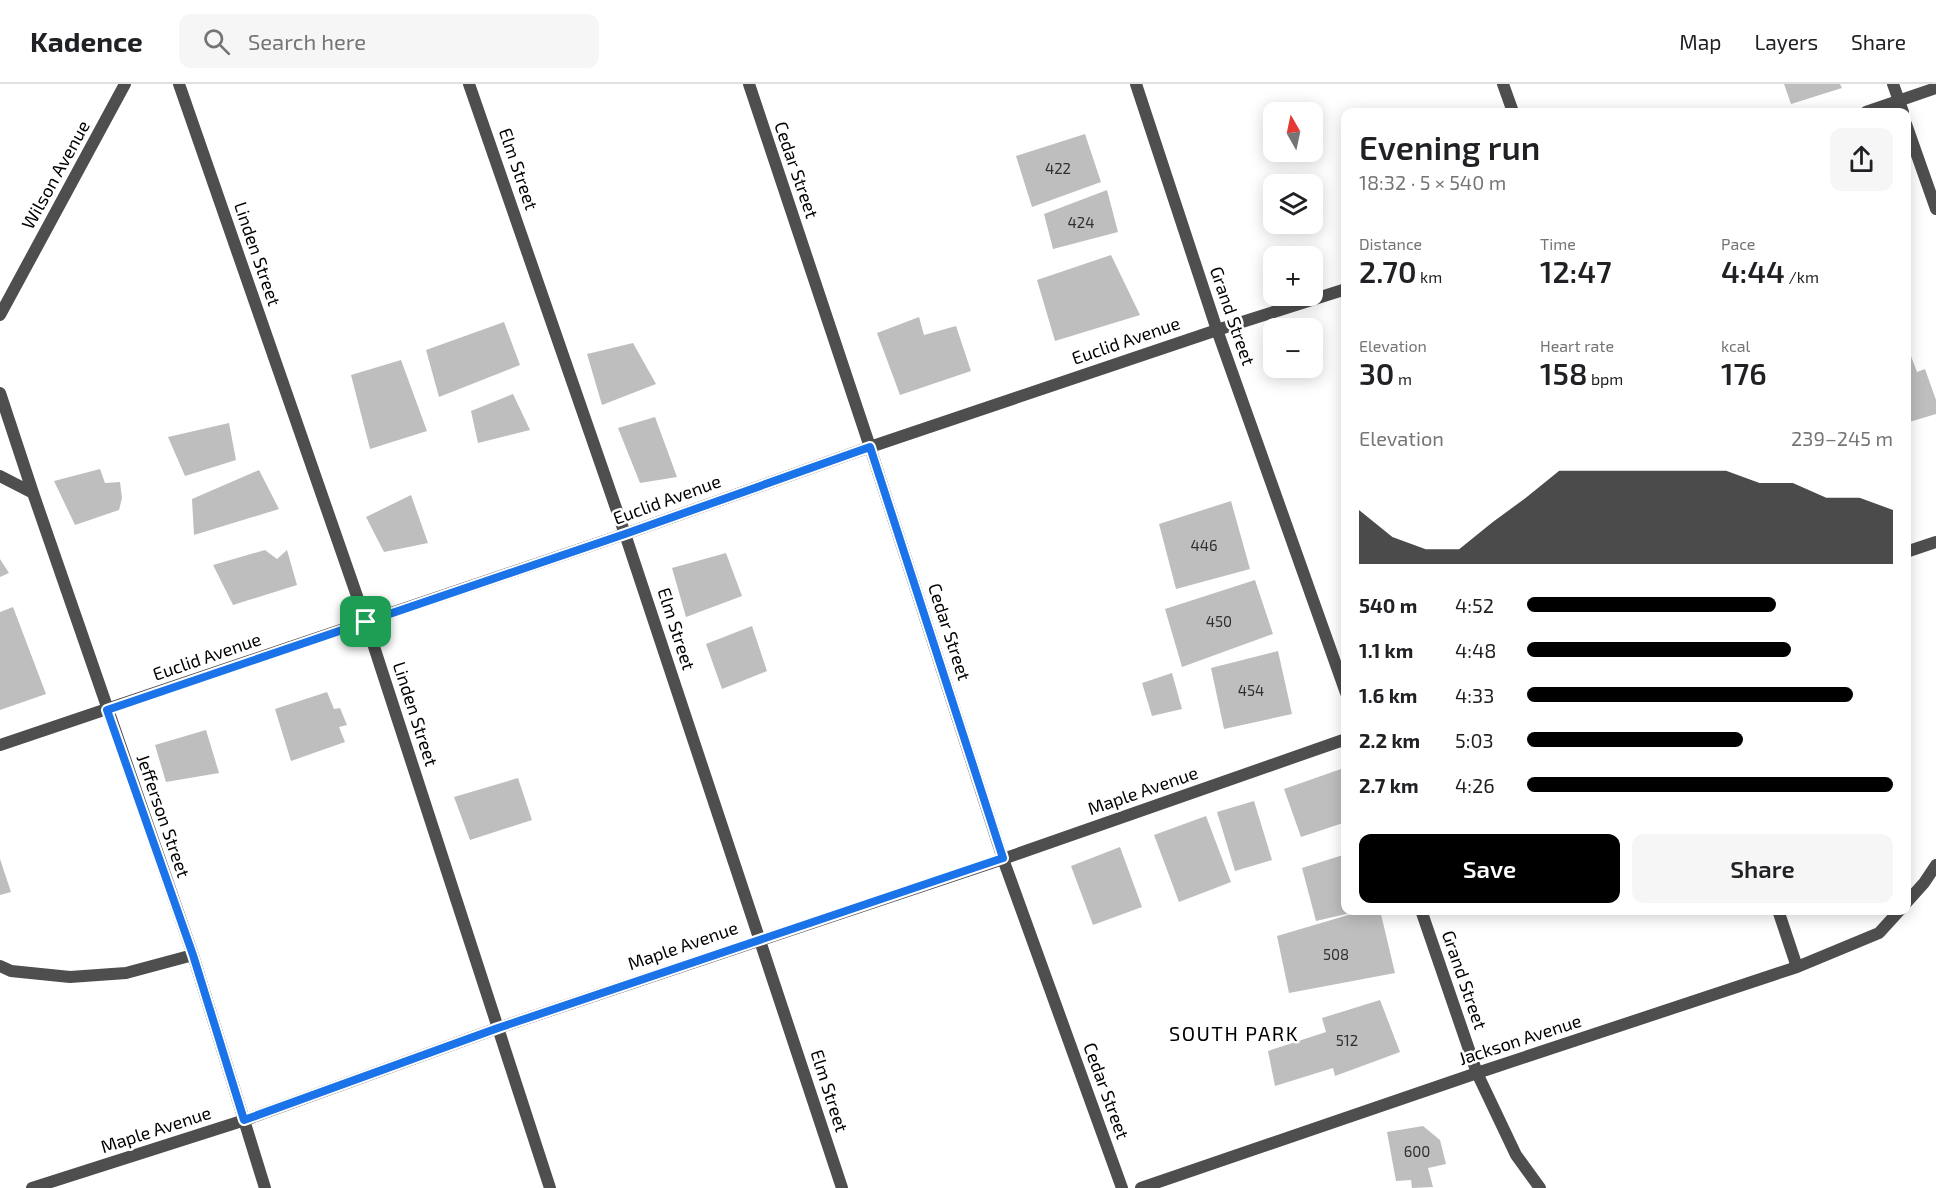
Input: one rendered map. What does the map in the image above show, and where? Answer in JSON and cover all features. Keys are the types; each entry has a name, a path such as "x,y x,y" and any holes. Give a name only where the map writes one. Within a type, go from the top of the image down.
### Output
{"street":[{"name":"Linden Street","path":"179,84 366,622 550,1188"},
{"name":"Elm Street","path":"469,84 625,534 842,1188"},
{"name":"Cedar Street","path":"748,84 870,447 1003,858 1122,1188"},
{"name":"Grand Street","path":"1136,84 1217,330 1341,679"},
{"path":"1503,84 1512,108"},
{"path":"1893,84 1901,107 1936,88"},
{"name":"Wilson Avenue","path":"0,315 121,86"},
{"path":"1911,138 1936,209"},
{"name":"Euclid Avenue","path":"0,745 625,534 870,447 1341,291"},
{"name":"Jefferson Street","path":"0,393 193,955 265,1188"},
{"path":"0,476 33,493"},
{"path":"1911,550 1936,542"},
{"name":"Maple Avenue","path":"32,1188 244,1120 498,1028 1003,858 1341,741"},
{"path":"1911,898 1924,884 1936,865"},
{"name":"Grand Street","path":"1423,915 1477,1073 1516,1155 1540,1188"},
{"path":"1780,915 1797,968"},
{"name":"Jackson Avenue","path":"1141,1188 1477,1073 1797,968 1880,933 1896,915"},
{"path":"0,966 11,971 70,977 126,973 193,955"}],"building":[{"path":"1784,84 1840,84 1842,88 1791,104"},
{"path":"1085,134 1101,182 1032,207 1016,156"},
{"path":"1107,190 1118,232 1053,249 1044,214"},
{"path":"1111,255 1140,315 1055,341 1037,280"},
{"path":"919,317 924,335 956,326 971,371 900,395 877,333"},
{"path":"504,322 520,365 439,397 426,350"},
{"path":"633,343 656,384 602,405 587,354"},
{"path":"1911,356 1917,372 1925,369 1936,400 1936,414 1911,422"},
{"path":"401,360 427,431 370,449 351,375"},
{"path":"513,394 530,430 478,443 471,411"},
{"path":"655,417 677,477 640,483 618,428"},
{"path":"229,423 236,460 185,476 168,437"},
{"path":"100,469 105,483 120,482 122,498 119,510 75,525 54,481"},
{"path":"259,470 279,509 194,535 192,499"},
{"path":"411,495 428,543 384,552 366,517"},
{"path":"1231,501 1250,569 1176,589 1159,524"},
{"path":"265,550 277,559 287,550 297,585 233,605 213,565"},
{"path":"726,553 742,596 686,617 672,568"},
{"path":"0,559 9,573 0,577"},
{"path":"1255,580 1273,634 1182,667 1165,609"},
{"path":"13,607 46,694 0,710 0,612"},
{"path":"752,626 767,671 722,689 706,644"},
{"path":"1278,651 1292,714 1224,729 1211,668"},
{"path":"1172,673 1182,709 1152,716 1142,683"},
{"path":"327,692 334,709 340,708 347,725 339,727 345,742 291,761 275,709"},
{"path":"206,730 219,773 166,782 155,745"},
{"path":"1341,769 1341,824 1301,837 1284,789"},
{"path":"518,778 532,820 470,840 454,797"},
{"path":"1254,801 1272,860 1235,871 1217,812"},
{"path":"1206,816 1231,882 1179,902 1154,835"},
{"path":"1120,847 1142,907 1093,925 1071,866"},
{"path":"1341,856 1342,915 1316,921 1302,868"},
{"path":"0,859 11,892 0,895"},
{"path":"1348,915 1381,915 1395,973 1289,993 1277,936"},
{"path":"1380,1000 1400,1052 1335,1076 1333,1068 1275,1086 1268,1051 1326,1032 1322,1018"},
{"path":"1423,1126 1440,1140 1446,1164 1428,1168 1433,1187 1412,1188 1411,1180 1396,1181 1387,1132"}],"district":[{"name":"SOUTH PARK","path":"1234,1034"}],"route":[{"path":"870,447 1003,858 498,1028 244,1120 193,955 107,710 366,622 625,534 870,447"}]}
